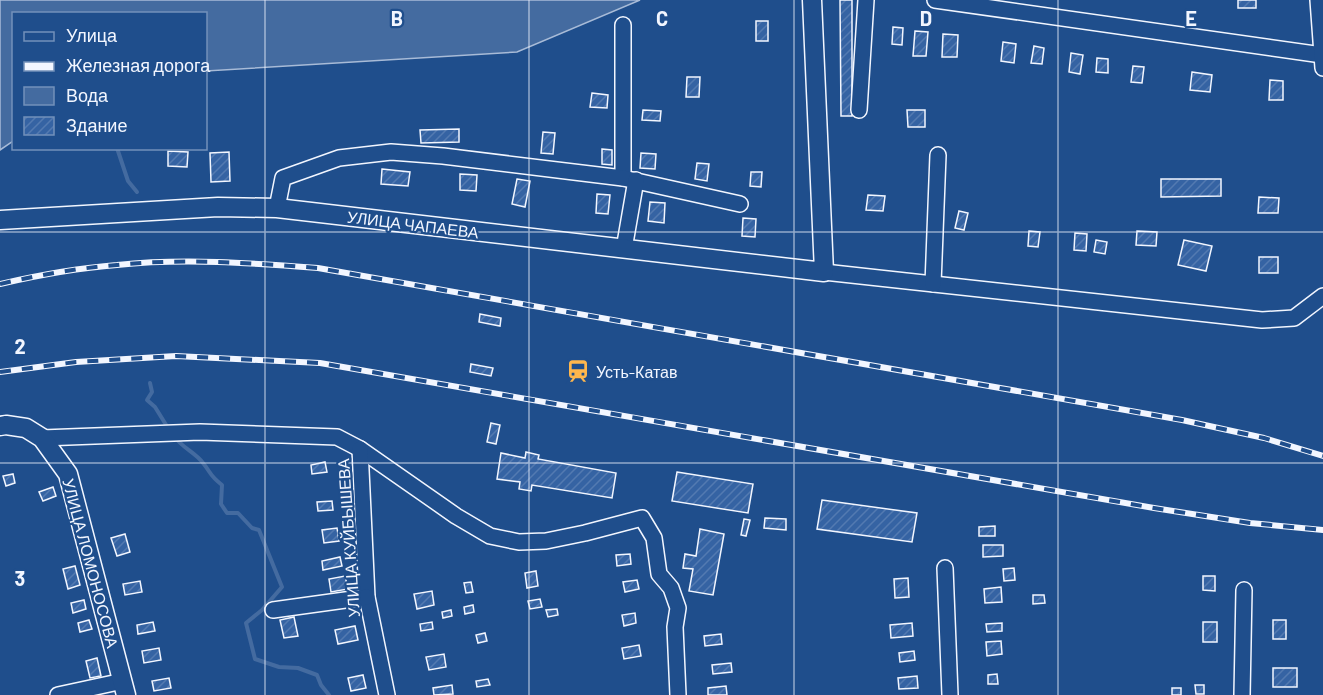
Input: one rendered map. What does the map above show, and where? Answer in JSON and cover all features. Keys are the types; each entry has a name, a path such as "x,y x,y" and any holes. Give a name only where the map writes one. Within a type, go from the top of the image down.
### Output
{"main road":[{"path":"812,0 824,272"},
{"name":"УЛИЦА ЧАПАЕВА","path":"0,220 218,207 277,208 824,272"},
{"path":"0,426 26,428 42,438"},
{"name":"УЛИЦА ЛОМОНОСОВА","path":"42,438 68,474 124,688"}],"street":[{"path":"859,110 866,0"},
{"path":"935,0 1323,62 1318,0"},
{"path":"623,25 630,179 624,249"},
{"path":"277,208 283,178 339,158 391,152 443,156 630,179 740,204"},
{"path":"933,284 938,154"},
{"path":"824,272 1262,320 1294,318 1316,308 1323,296"},
{"path":"42,438 200,432 337,437 360,449 456,516 490,536 519,542 546,541 585,534 642,518 654,538 659,574 671,588 678,608 675,627 678,695"},
{"name":"УЛИЦА КУЙБЫШЕВА","path":"360,449 367,597 387,695"},
{"path":"945,568 950,695"},
{"path":"1242,695 1244,590"},
{"path":"273,610 367,597"},
{"path":"58,695 124,688"}],"water":[{"path":"0,0 640,0 517,52 207,71 207,12 12,12 12,142 0,150"}],"building":[{"path":"840,0 852,0 852,116 841,116"},
{"path":"1238,0 1256,0 1256,8 1238,8"},
{"path":"756,21 768,21 768,41 756,41"},
{"path":"893,27 903,28 902,45 892,44"},
{"path":"915,31 928,32 926,56 913,56"},
{"path":"943,34 958,35 957,57 942,57"},
{"path":"1003,42 1016,44 1014,63 1001,61"},
{"path":"1034,46 1044,48 1042,64 1031,63"},
{"path":"1071,53 1083,55 1080,74 1069,72"},
{"path":"1097,58 1108,59 1108,73 1096,72"},
{"path":"1133,66 1144,67 1142,83 1131,82"},
{"path":"1192,72 1212,75 1210,92 1190,90"},
{"path":"687,77 700,77 699,97 686,97"},
{"path":"1270,80 1283,81 1283,100 1269,100"},
{"path":"592,93 608,95 607,108 590,107"},
{"path":"643,110 661,111 660,121 642,120"},
{"path":"907,110 925,110 925,127 908,127"},
{"path":"459,129 459,142 421,143 420,130"},
{"path":"543,132 555,133 553,154 541,153"},
{"path":"602,149 612,150 612,165 602,164"},
{"path":"168,151 188,152 187,167 168,166"},
{"path":"229,152 230,181 211,182 210,153"},
{"path":"641,153 656,154 655,169 640,168"},
{"path":"697,163 709,164 707,181 695,179"},
{"path":"382,169 410,172 408,186 381,184"},
{"path":"751,172 762,172 761,187 750,186"},
{"path":"460,174 477,175 476,191 460,190"},
{"path":"517,179 530,181 525,207 512,204"},
{"path":"1161,179 1221,179 1221,196 1161,197"},
{"path":"597,194 610,195 608,214 596,213"},
{"path":"868,195 885,196 883,211 866,210"},
{"path":"1259,197 1279,198 1278,213 1258,213"},
{"path":"650,202 665,203 664,223 648,221"},
{"path":"959,211 968,213 964,230 955,228"},
{"path":"743,218 756,219 755,237 742,236"},
{"path":"1029,231 1040,232 1038,247 1028,246"},
{"path":"1137,231 1157,232 1156,246 1136,245"},
{"path":"1075,233 1087,234 1086,251 1074,250"},
{"path":"1096,240 1107,242 1105,254 1094,252"},
{"path":"1184,240 1212,246 1206,271 1178,265"},
{"path":"1259,257 1278,257 1278,273 1259,273"},
{"path":"480,314 501,318 500,326 479,322"},
{"path":"471,364 493,368 491,376 470,372"},
{"path":"491,423 500,425 496,444 487,442"},
{"path":"526,452 539,455 538,459 616,473 612,498 532,485 531,491 519,489 520,482 497,479 501,453 525,458"},
{"path":"325,462 327,472 312,474 311,465"},
{"path":"677,472 753,484 748,513 672,501"},
{"path":"13,474 15,483 6,486 3,476"},
{"path":"53,487 56,496 43,501 39,492"},
{"path":"822,500 917,513 912,542 817,529"},
{"path":"332,501 333,510 318,511 317,502"},
{"path":"765,518 786,519 786,530 764,528"},
{"path":"744,519 750,520 746,536 741,535"},
{"path":"995,526 995,536 979,536 979,527"},
{"path":"337,528 339,541 324,543 322,530"},
{"path":"700,529 724,534 713,595 689,591 693,569 683,568 685,554 696,556"},
{"path":"125,534 130,552 117,556 111,538"},
{"path":"983,545 1003,545 1003,556 983,557"},
{"path":"630,554 631,564 617,566 616,555"},
{"path":"340,557 342,566 323,570 322,561"},
{"path":"75,566 80,585 68,589 63,569"},
{"path":"1014,568 1015,580 1004,581 1003,569"},
{"path":"536,571 538,586 527,588 525,573"},
{"path":"345,576 348,589 331,592 329,579"},
{"path":"1203,576 1215,576 1215,591 1203,590"},
{"path":"908,578 909,597 895,598 894,579"},
{"path":"637,580 639,589 625,592 623,582"},
{"path":"140,581 142,592 125,595 123,584"},
{"path":"471,582 473,592 466,593 464,583"},
{"path":"1001,587 1002,602 985,603 984,589"},
{"path":"432,591 434,605 417,609 414,594"},
{"path":"1033,595 1044,595 1045,603 1033,604"},
{"path":"540,599 542,607 530,609 528,601"},
{"path":"84,600 86,609 73,613 71,603"},
{"path":"473,605 474,612 465,614 464,607"},
{"path":"557,609 558,615 548,617 546,610"},
{"path":"451,610 452,616 443,618 442,612"},
{"path":"635,613 636,623 624,626 622,615"},
{"path":"294,617 298,636 284,638 280,620"},
{"path":"89,620 92,629 80,632 78,623"},
{"path":"1273,620 1286,620 1286,639 1273,639"},
{"path":"153,622 155,631 138,634 137,625"},
{"path":"432,622 433,629 421,631 420,624"},
{"path":"1203,622 1217,622 1217,642 1203,642"},
{"path":"912,623 913,636 891,638 890,625"},
{"path":"1002,623 1002,631 987,632 986,624"},
{"path":"355,626 358,640 338,644 335,630"},
{"path":"485,633 487,641 478,643 476,635"},
{"path":"721,634 722,644 705,646 704,636"},
{"path":"1001,641 1002,654 987,656 986,642"},
{"path":"639,645 641,656 624,659 622,648"},
{"path":"159,648 161,660 144,663 142,651"},
{"path":"914,651 915,660 900,662 899,653"},
{"path":"444,654 446,667 429,670 426,657"},
{"path":"97,658 101,676 90,678 86,661"},
{"path":"731,663 732,672 713,674 712,665"},
{"path":"1273,668 1297,668 1297,687 1273,687"},
{"path":"997,674 998,684 988,684 988,675"},
{"path":"363,675 366,688 351,691 348,678"},
{"path":"917,676 918,688 899,689 898,678"},
{"path":"169,678 171,688 154,691 152,681"},
{"path":"488,679 490,685 477,687 476,681"},
{"path":"452,685 453,694 434,695 433,688"},
{"path":"1195,685 1204,685 1204,694 1196,694"},
{"path":"726,686 727,695 708,695 708,688"},
{"path":"1172,688 1181,688 1181,695 1172,695"}],"waterway":[{"path":"118,150 128,181 137,192"},
{"path":"150,383 152,392 147,400 155,407 168,428"},
{"path":"174,436 200,459 222,485 221,504 227,513 238,513 252,528 259,530 282,587 262,610 246,623 255,659 279,667 298,668 317,675 329,695"}],"railway":[{"path":"0,284 73,270 142,263 218,262 318,268 1182,420 1264,438 1323,456"},
{"path":"0,372 76,362 176,356 320,363 1154,508 1250,523 1323,530"}],"place":[{"name":"Усть-Катав","path":"578,371"}]}
